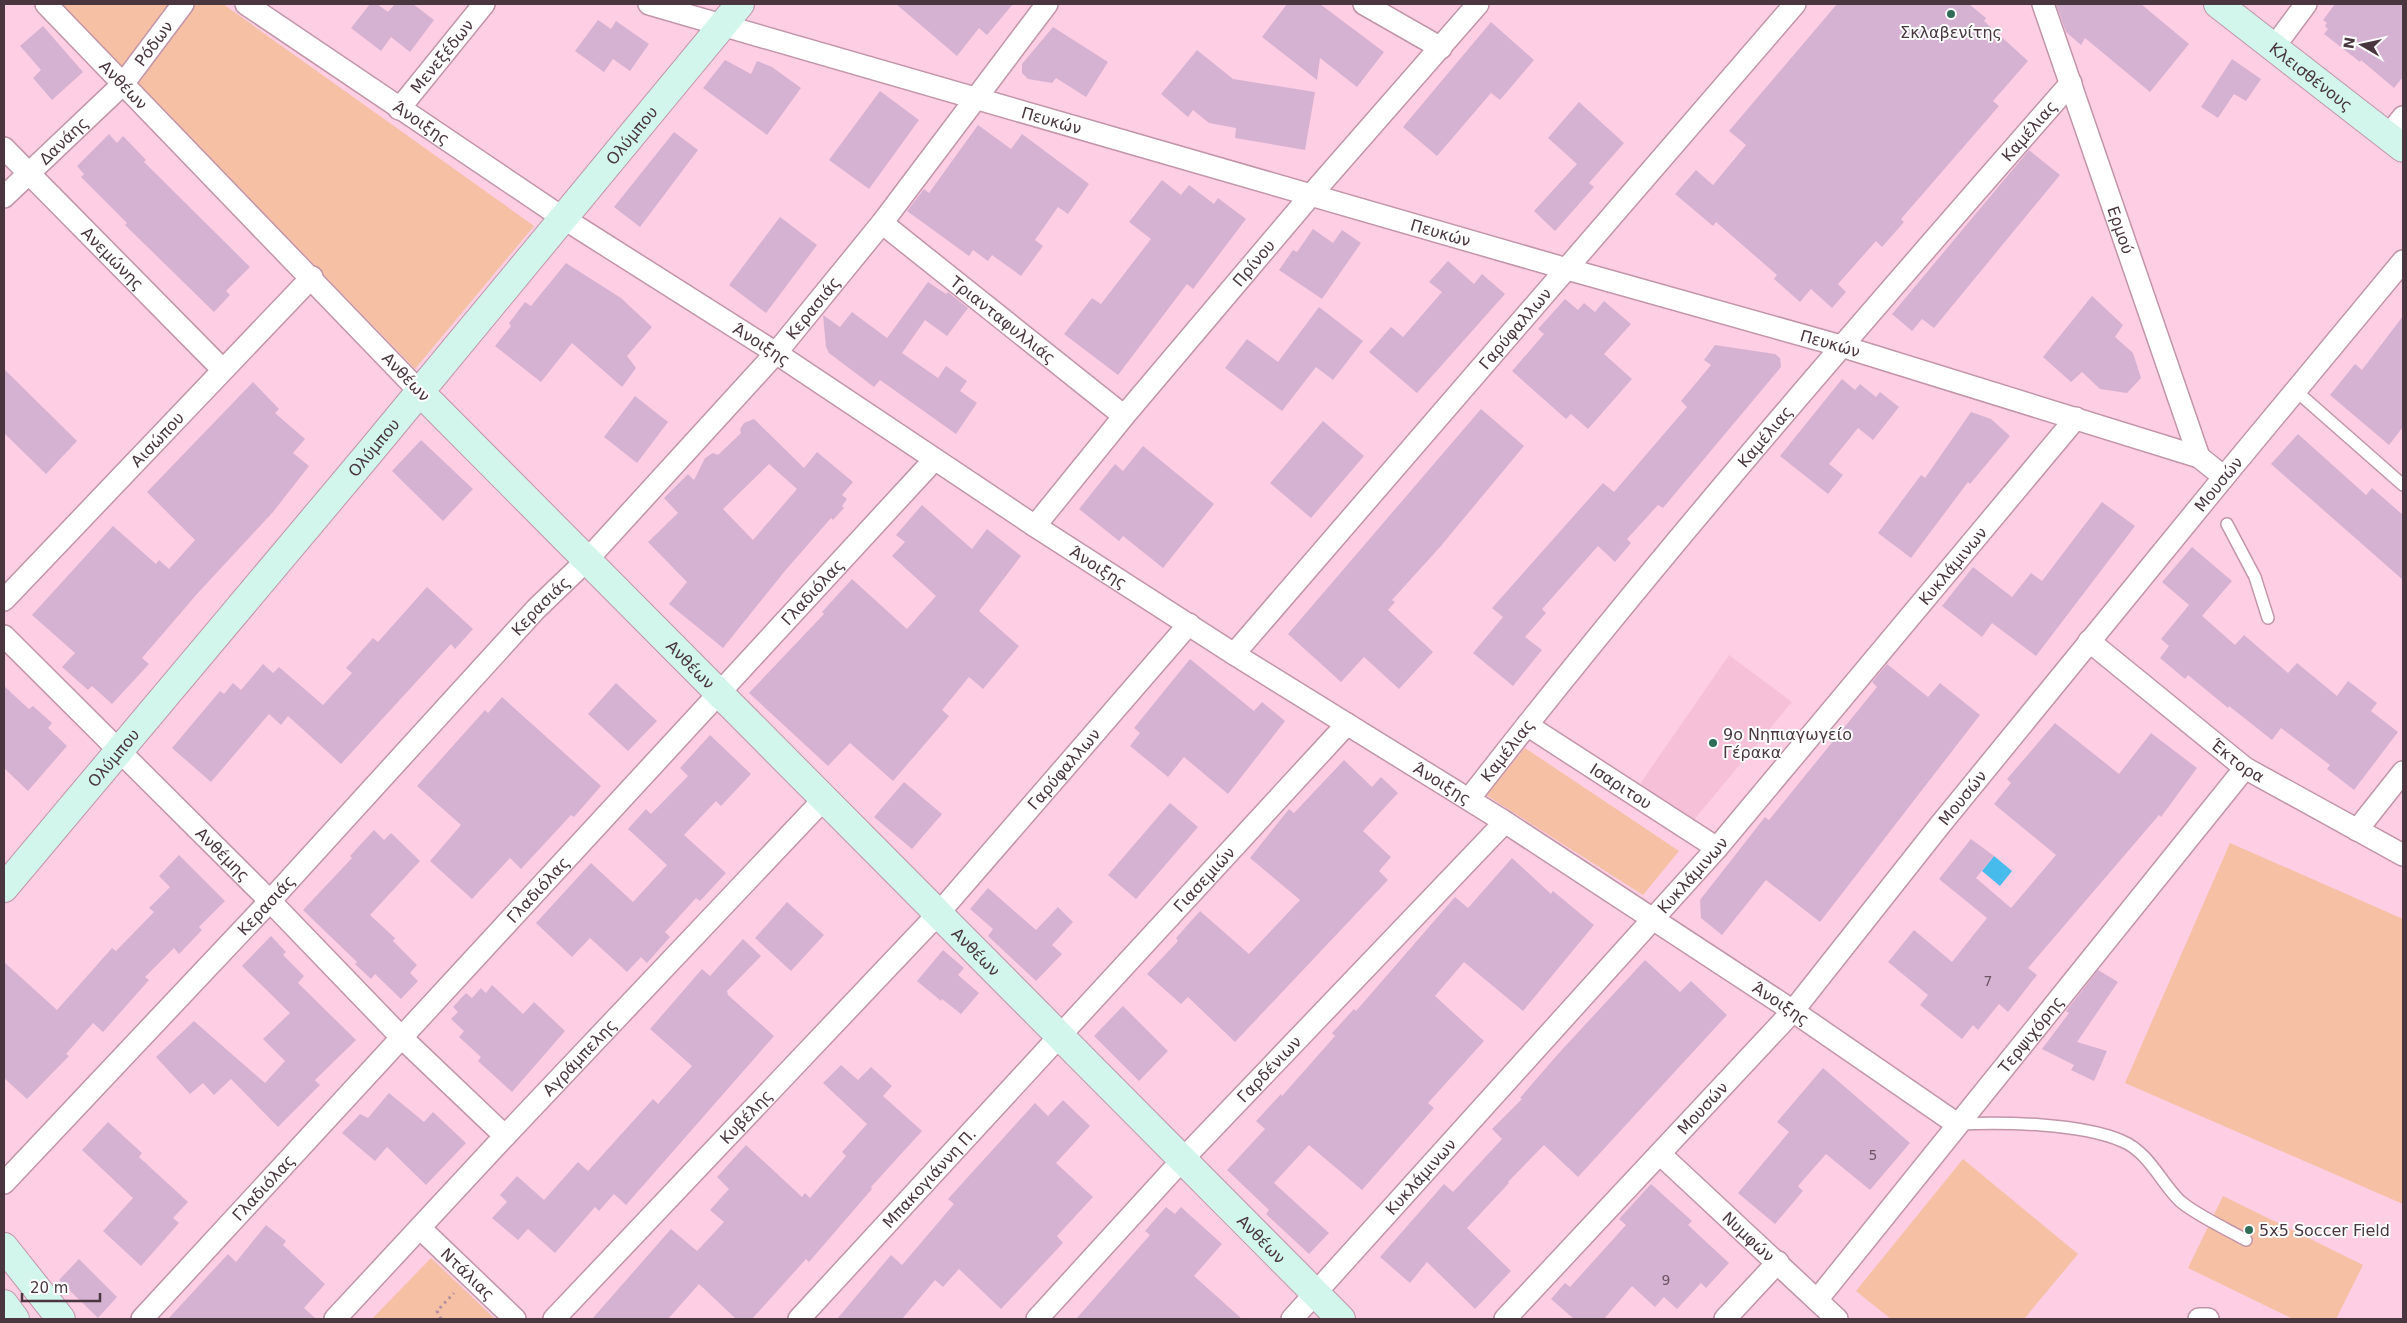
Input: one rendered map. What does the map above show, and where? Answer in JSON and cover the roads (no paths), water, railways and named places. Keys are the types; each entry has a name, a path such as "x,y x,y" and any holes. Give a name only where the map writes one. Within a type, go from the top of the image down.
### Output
{"street":[{"name":"Ανθέων","path":"46,4 312,277 420,392 1341,1319"},
{"name":"Ρόδων","path":"123,84 183,4"},
{"name":"Άνοιξης","path":"246,4 563,218 776,353 934,460 1234,654 1469,799 1793,1011 1957,1124"},
{"name":"Μενεξέδων","path":"399,108 484,4"},
{"name":"Πευκών","path":"649,4 732,14 977,98 1567,269 1841,346 2199,457 2224,476"},
{"name":"Κερασιάς","path":"4,1183 270,901 536,610 587,560 776,353 882,222 1048,4"},
{"path":"1364,4 1441,48"},
{"name":"Πρίνου","path":"1035,526 1124,416 1311,195 1478,4"},
{"name":"Γαρύφαλλων","path":"1234,654 1794,4"},
{"name":"Ερμού","path":"2043,4 2199,457"},
{"name":"Κλεισθένους","path":"2218,4 2274,47 2398,134"},
{"path":"2274,47 2306,4"},
{"name":"Ολύμπου","path":"4,888 420,392 732,14"},
{"name":"Καμέλιας","path":"1469,799 1527,725 1841,346 2071,83"},
{"name":"Δανάης","path":"4,197 28,172 123,84"},
{"name":"Ανεμώνης","path":"4,148 222,369"},
{"name":"Τριανταφυλλιάς","path":"882,222 1124,416"},
{"name":"Μουσών","path":"1505,1319 1793,1011 2089,641 2295,390 2403,262"},
{"name":"Αισώπου","path":"4,600 222,369 312,277"},
{"name":"Κυκλάμινων","path":"1292,1319 1654,920 2076,418"},
{"name":"Γλαδιόλας","path":"142,1319 934,460"},
{"name":"Γαρύφαλλων","path":"938,914 1189,624"},
{"name":"Ανθέμης","path":"4,636 270,901 401,1037 505,1136"},
{"name":"Έκτορα","path":"2089,641 2245,768 2403,856"},
{"name":"Γιασεμιών","path":"1060,1036 1347,724"},
{"name":"Ισαριτου","path":"1527,725 1716,848"},
{"name":"Τερψιχόρης","path":"1817,1300 2245,768"},
{"path":"2357,830 2403,772"},
{"name":"Αγράμπελης","path":"335,1319 505,1136 824,799"},
{"name":"Γαρδένιων","path":"1038,1319 1183,1160 1504,822"},
{"name":"Κυβέλης","path":"554,1319 938,914"},
{"name":"Μπακογιάννη Π.","path":"799,1319 1060,1036"},
{"name":"Νυμφών","path":"1660,1154 1837,1319"},
{"name":"Ντάλιας","path":"421,1228 515,1319"},
{"path":"4,1247 61,1319"},
{"path":"1726,1319 1778,1262"},
{"path":"4,1304 15,1319"},
{"path":"2199,1319 2208,1319"}],"lane":[{"path":"2295,390 2403,485"},
{"path":"2226,524 2255,577 2268,618"},
{"path":"1957,1124 1992,1122 2044,1126 2091,1132 2123,1141 2154,1166 2180,1200 2246,1240"}],"water":[{"path":"1994,856 2012,871 2000,886 1982,871"}],"place":[{"name":"Σκλαβενίτης","path":"1951,14"},
{"name":"9ο Νηπιαγωγείο Γέρακα","path":"1713,743"},
{"name":"5x5 Soccer Field","path":"2249,1230"}]}
